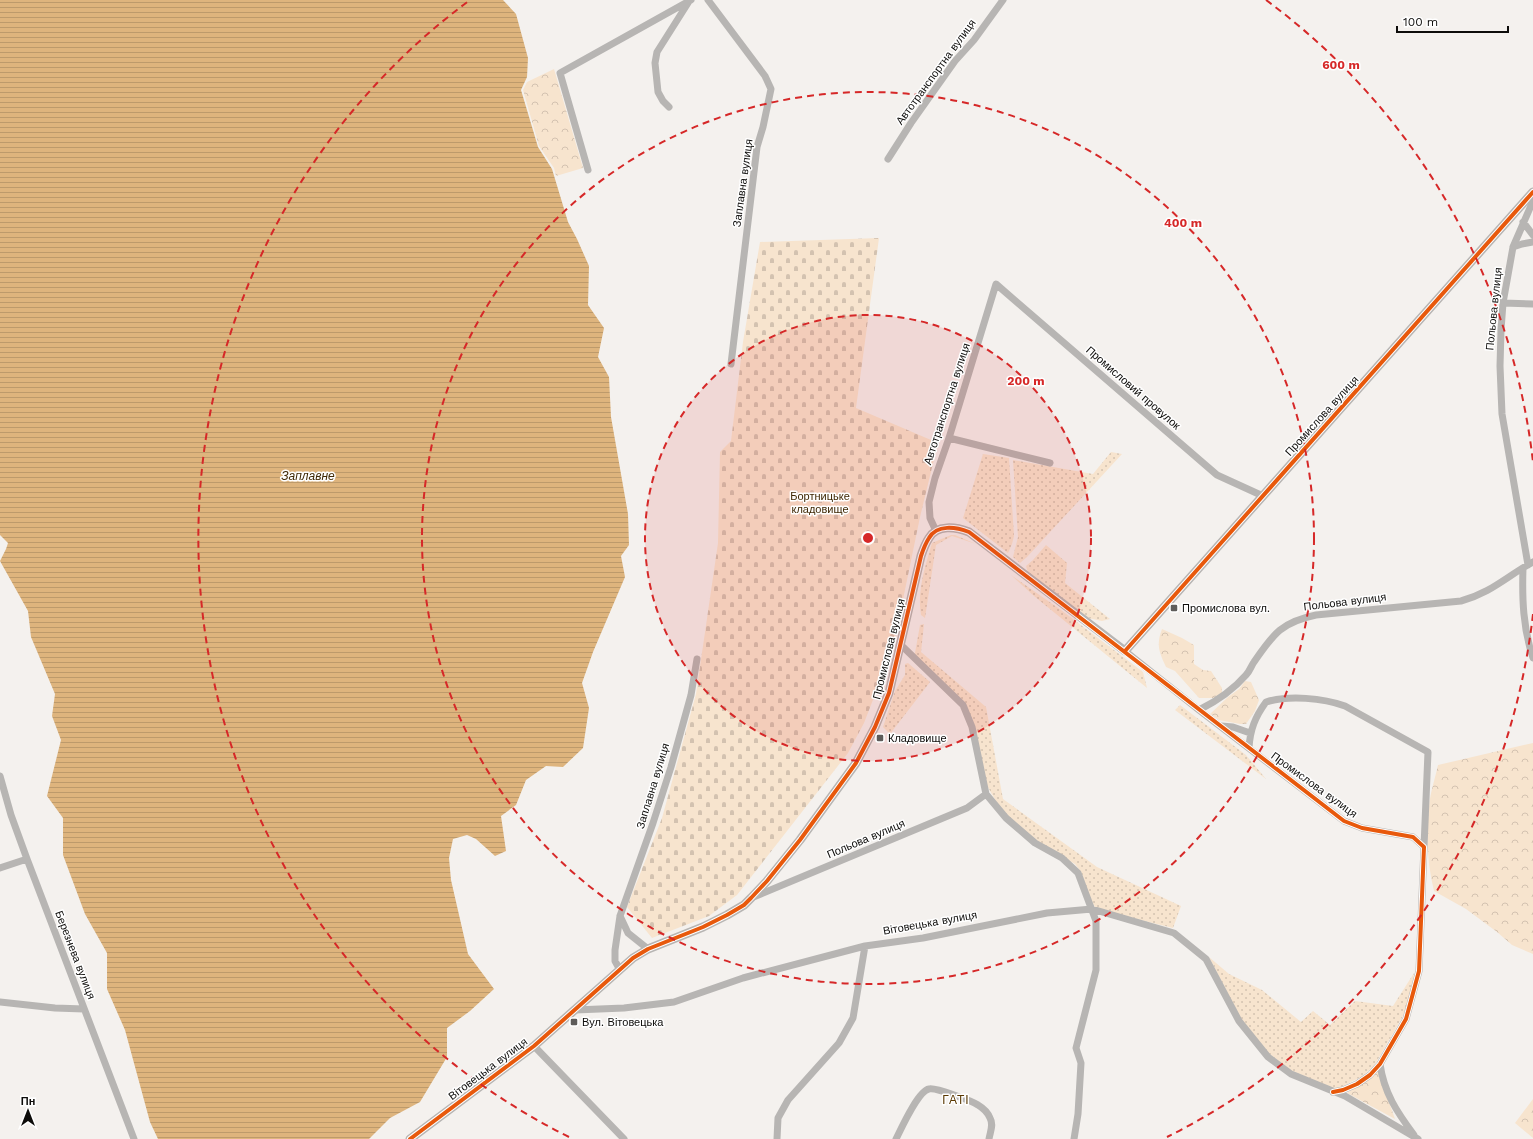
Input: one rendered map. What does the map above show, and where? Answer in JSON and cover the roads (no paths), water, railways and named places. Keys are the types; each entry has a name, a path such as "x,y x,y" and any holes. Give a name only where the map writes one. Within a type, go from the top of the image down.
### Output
{"street":[{"name":"Заплавна вулиця","path":"708,0 765,76 770,89 763,127 757,148 731,364"},
{"name":"Автотранспортна вулиця","path":"888,159 911,123 955,61 974,40 1003,0"},
{"path":"669,107 663,101 658,92 655,63 657,52 690,1"},
{"path":"588,170 560,73 690,1"},
{"name":"Промислова вулиця","path":"1125,651 1533,192"},
{"name":"Польова вулиця","path":"1533,201 1513,247 1503,303 1500,404 1528,565 1522,592 1524,622 1528,644 1533,658"},
{"path":"1523,222 1533,235"},
{"path":"1513,247 1533,242"},
{"name":"Автотранспортна вулиця","path":"936,531 930,518 929,502 935,478 949,438 996,284"},
{"name":"Промисловий провулок","path":"996,284 1217,475 1263,496"},
{"path":"1503,303 1533,304"},
{"path":"949,438 1050,463"},
{"name":"Промислова вулиця","path":"575,1010 633,958 648,949 702,927 732,912 751,898 767,881 800,840 856,763 874,727 889,693 921,556 929,537 936,531 946,528 957,528 969,532 1344,821 1362,828 1413,837 1424,847"},
{"name":"Польова вулиця","path":"1200,710 1218,701 1240,682 1248,674 1253,663 1274,635 1286,625 1301,618 1316,615 1467,599 1483,594 1528,565"},
{"path":"901,645 962,704 972,727 986,794 1011,823 1035,843 1062,858 1078,873 1092,909 1096,921 1096,970 1076,1048 1081,1063 1078,1114 1074,1139"},
{"name":"Заплавна вулиця","path":"620,970 615,961 615,950 620,916 653,824 671,767 691,695 697,659"},
{"path":"1249,748 1250,733 1259,711 1266,702 1285,698 1326,700 1346,706 1428,752 1419,972 1406,1019 1380,1064 1357,1084 1343,1090 1333,1092"},
{"path":"1220,726 1233,727 1250,733"},
{"name":"Березнева вулиця","path":"0,776 11,815 27,859 134,1139"},
{"name":"Польова вулиця","path":"751,898 967,808 986,794"},
{"path":"0,868 27,859"},
{"name":"Вітовецька вулиця","path":"410,1139 534,1046 575,1010 624,1008 674,1002 742,978 865,946 923,938 1047,914 1092,909 1174,933 1206,959 1239,1021 1268,1057 1291,1074 1345,1096 1417,1138"},
{"path":"620,916 628,933 648,949"},
{"path":"777,1139 778,1118 788,1100 840,1043 853,1018 865,946"},
{"path":"0,1002 55,1008 84,1009"},
{"path":"534,1046 624,1139"},
{"path":"1380,1064 1389,1098 1417,1138"},
{"path":"896,1139 905,1119 923,1092 929,1089 936,1089 978,1104 991,1120 992,1127 989,1139"}],"water":[{"name":"Заплавне","path":"0,0 503,0 516,14 528,58 527,77 521,90 538,147 552,169 568,222 589,266 588,305 604,328 598,357 609,377 611,417 628,514 629,545 621,556 625,577 593,652 582,683 589,708 583,748 563,767 546,766 526,780 516,805 501,816 506,851 495,856 476,839 467,835 453,839 449,858 451,880 468,954 494,989 470,1011 447,1028 447,1057 420,1102 390,1118 369,1139 158,1139 150,1122 125,1030 107,989 107,953 85,914 63,855 63,818 47,796 61,740 52,716 55,694 31,637 28,611 0,561 8,543 0,535"}],"place":[{"name":"Промислова вул.","path":"1174,608"},
{"name":"Кладовище","path":"880,738"},
{"name":"Вул. Вітовецька","path":"574,1022"}],"district":[{"name":"ГАТІ","path":"956,1100"}],"park label":[{"name":"Бортницьке кладовище","path":"820,502"}]}
